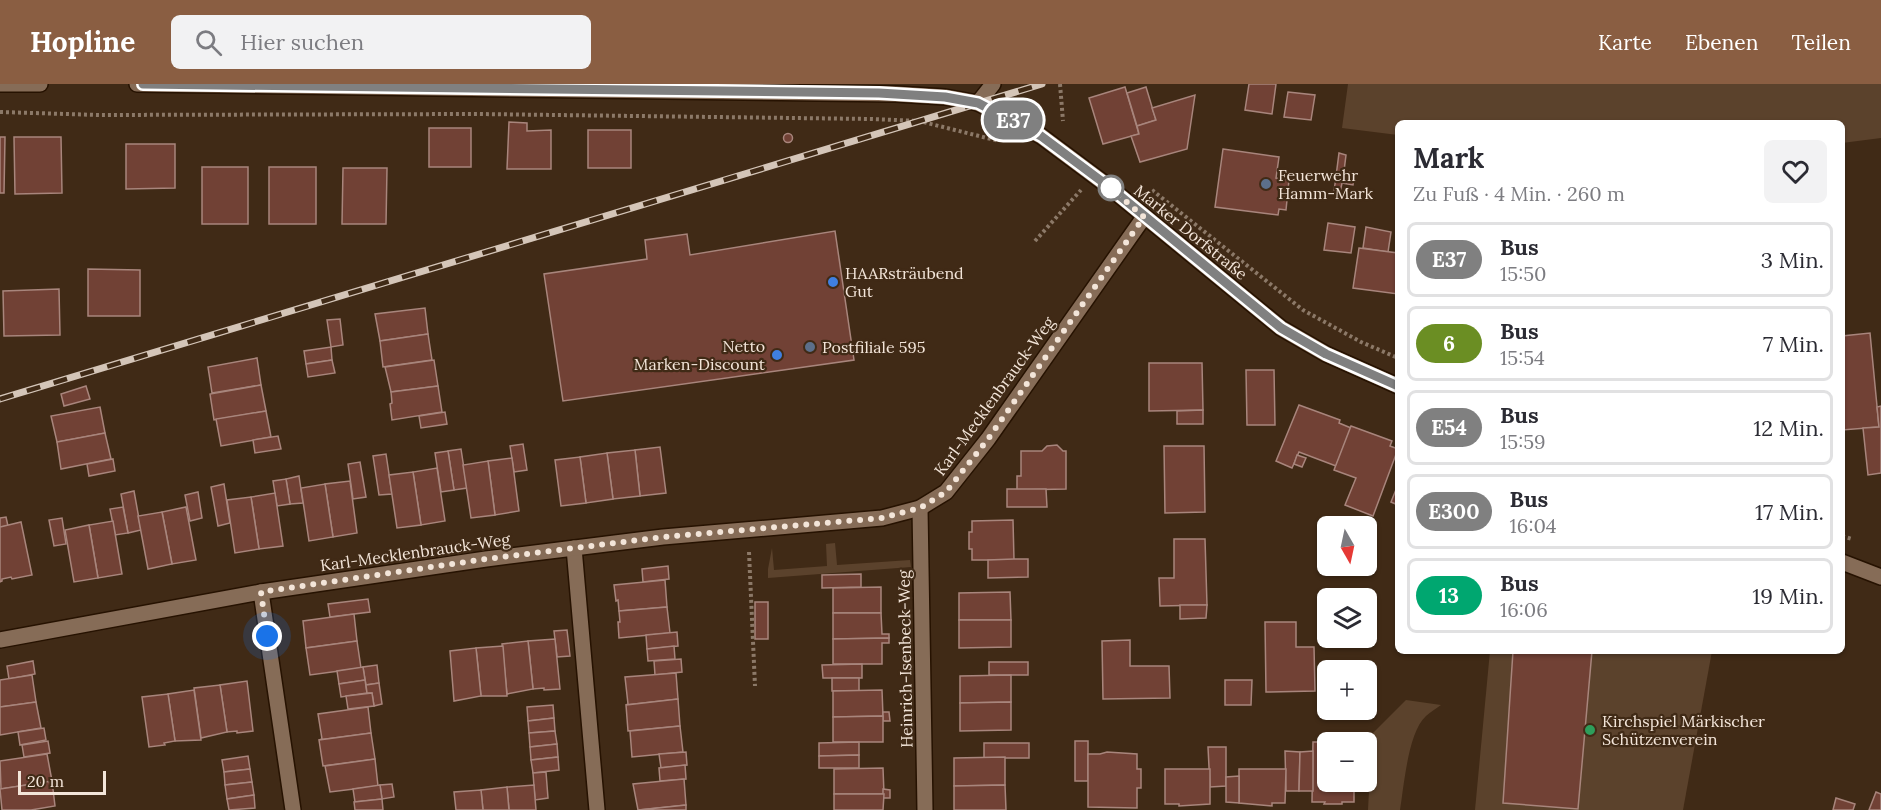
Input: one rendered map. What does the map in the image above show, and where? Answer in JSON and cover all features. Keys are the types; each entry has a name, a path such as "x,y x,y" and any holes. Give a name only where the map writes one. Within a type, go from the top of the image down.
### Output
{"street":[{"path":"0,84 40,84"},
{"name":"Marker Dorfstraße","path":"137,84 885,93 945,97 978,103 1041,136 1108,186 1281,328 1326,354 1395,385"},
{"path":"978,103 993,84"},
{"name":"Karl-Mecklenbrauck-Weg","path":"0,640 261,592 486,559 663,537 882,518 920,508 946,492 988,439 1144,217"},
{"name":"Heinrich-Isenbeck-Weg","path":"920,508 925,810"},
{"path":"574,548 597,810"},
{"path":"1845,563 1881,577"},
{"path":"261,592 293,810"}],"path":[{"path":"1060,84 1063,121 1071,128"},
{"path":"0,112 99,115 478,114 872,119 919,121 1004,143"},
{"path":"1041,136 1063,121"},
{"path":"1035,241 1083,188"},
{"path":"1152,190 1304,309 1361,342 1395,357"},
{"path":"748,530 755,686"}],"shaded area":[{"path":"1348,84 1881,84 1881,138 1845,143 1845,120 1395,120 1395,135 1342,128"},
{"path":"835,543 837,565 910,560 911,567 768,578 772,548 774,570 827,566 826,544"},
{"name":"Kirchspiel Märkischer Schützenverein","path":"1490,654 1711,654 1683,810 1475,810"},
{"path":"1406,700 1441,705 1426,716 1415,734 1408,760 1400,810 1368,810 1369,792 1377,792 1377,732 1374,732"}],"building":[{"path":"1249,84 1276,84 1272,114 1245,110"},
{"path":"1125,87 1139,134 1103,144 1089,98"},
{"path":"1146,87 1156,120 1137,126 1127,93"},
{"path":"1288,92 1315,95 1311,120 1284,117"},
{"path":"1195,95 1187,149 1140,162 1131,136 1139,134 1137,126 1156,120 1152,108"},
{"path":"509,122 527,123 527,131 551,130 551,169 507,169"},
{"path":"429,128 471,128 471,167 429,167"},
{"path":"588,130 631,130 631,168 588,168"},
{"path":"788,134 792,138 788,142 784,138"},
{"path":"0,137 5,137 4,193 0,193"},
{"path":"14,137 61,137 62,193 15,194"},
{"path":"126,144 175,144 175,188 126,189"},
{"path":"1223,149 1279,157 1276,178 1289,180 1286,210 1279,209 1278,215 1215,207"},
{"path":"1339,153 1346,155 1344,171 1355,173 1353,185 1342,183 1340,193 1334,192"},
{"path":"202,167 248,167 248,224 202,224"},
{"path":"269,167 316,167 316,224 269,224"},
{"path":"343,168 387,168 386,224 342,224"},
{"path":"1328,223 1355,227 1351,253 1324,250"},
{"path":"1366,227 1391,232 1388,252 1363,248"},
{"path":"835,231 854,360 563,401 544,274 647,259 645,240 687,234 690,255"},
{"path":"1359,248 1395,253 1395,294 1353,288"},
{"path":"88,269 140,270 140,316 88,316"},
{"path":"59,289 60,335 4,336 3,291"},
{"path":"425,308 428,334 380,341 375,314"},
{"path":"340,319 343,345 331,347 327,320"},
{"path":"1870,333 1879,427 1845,430 1845,336"},
{"path":"428,334 432,360 383,367 380,341"},
{"path":"331,347 332,360 306,364 304,351"},
{"path":"257,358 261,385 212,393 208,367"},
{"path":"332,360 335,373 308,377 306,364"},
{"path":"434,360 438,386 391,392 385,367"},
{"path":"1149,363 1202,363 1203,410 1149,411"},
{"path":"1246,370 1274,370 1275,425 1247,425"},
{"path":"261,385 266,411 214,420 210,394"},
{"path":"86,386 90,399 64,406 61,394"},
{"path":"438,386 442,412 392,420 391,392"},
{"path":"1299,405 1340,420 1339,423 1351,428 1336,466 1299,452 1292,468 1276,461"},
{"path":"1881,406 1881,473 1868,475 1863,428 1879,427 1877,407"},
{"path":"100,407 105,433 57,442 51,416"},
{"path":"1203,410 1203,424 1177,424 1177,411"},
{"path":"266,411 271,437 221,446 216,419"},
{"path":"445,412 447,424 421,428 419,416"},
{"path":"1351,426 1392,441 1390,446 1395,448 1395,457 1373,516 1345,505 1356,478 1334,470"},
{"path":"105,433 111,459 61,469 57,442"},
{"path":"278,436 281,449 255,453 253,440"},
{"path":"523,444 527,470 514,472 510,446"},
{"path":"1057,445 1066,451 1066,489 1017,490 1017,476 1021,476 1021,451 1042,451 1047,446"},
{"path":"1164,446 1204,446 1205,512 1165,513"},
{"path":"660,447 666,493 640,496 635,450"},
{"path":"461,449 467,488 454,490 448,451"},
{"path":"635,450 640,496 613,499 607,453"},
{"path":"448,451 454,490 441,492 435,453"},
{"path":"607,453 613,499 586,503 580,457"},
{"path":"386,454 392,494 379,495 373,456"},
{"path":"1297,455 1306,458 1302,467 1294,464"},
{"path":"580,457 586,503 561,506 555,460"},
{"path":"512,458 519,511 495,515 488,461"},
{"path":"113,459 115,471 89,476 87,464"},
{"path":"488,461 495,515 471,518 463,465"},
{"path":"360,462 366,497 353,499 348,464"},
{"path":"437,468 445,521 421,525 413,472"},
{"path":"413,472 421,525 397,528 389,475"},
{"path":"299,476 303,503 290,504 286,479"},
{"path":"286,479 290,504 277,506 273,481"},
{"path":"350,481 357,533 333,537 325,484"},
{"path":"224,484 230,523 218,526 211,487"},
{"path":"325,484 333,537 309,541 301,488"},
{"path":"1007,489 1046,489 1047,507 1007,507"},
{"path":"134,491 141,530 128,533 121,494"},
{"path":"198,492 202,518 190,521 185,495"},
{"path":"1395,492 1395,504 1391,502"},
{"path":"275,493 283,546 259,549 251,497"},
{"path":"251,497 259,549 235,553 227,500"},
{"path":"123,507 128,533 115,535 110,509"},
{"path":"186,507 196,560 172,564 162,512"},
{"path":"162,512 172,564 148,569 138,516"},
{"path":"6,517 8,526 0,527 0,518"},
{"path":"62,518 66,544 54,546 49,520"},
{"path":"1013,520 1014,560 972,560 972,549 969,549 969,532 972,532 972,521"},
{"path":"113,521 122,574 98,578 89,525"},
{"path":"21,522 32,575 12,579 11,577 2,579 0,582 0,527"},
{"path":"89,525 98,578 74,582 65,530"},
{"path":"1174,539 1205,539 1207,605 1160,606 1159,578 1174,578"},
{"path":"1028,559 1028,577 988,578 988,560"},
{"path":"668,566 669,579 643,582 642,569"},
{"path":"861,574 861,587 822,588 822,575"},
{"path":"665,580 667,607 619,611 614,585"},
{"path":"881,587 881,613 833,613 833,588"},
{"path":"1010,592 1011,620 959,620 959,593"},
{"path":"368,599 370,612 330,617 328,604"},
{"path":"755,602 768,602 768,639 755,639"},
{"path":"1180,605 1207,605 1206,618 1180,619"},
{"path":"667,607 670,633 619,638 619,611"},
{"path":"833,613 881,613 882,634 889,634 889,638 833,639"},
{"path":"354,614 357,641 306,648 303,621"},
{"path":"959,620 1011,620 1011,647 959,648"},
{"path":"1265,622 1296,622 1296,647 1314,647 1315,691 1266,692"},
{"path":"567,630 570,656 557,657 554,631"},
{"path":"677,632 678,646 647,649 646,635"},
{"path":"889,638 889,643 882,643 882,664 833,664 833,639"},
{"path":"555,639 560,689 533,689 528,641"},
{"path":"1130,640 1130,666 1169,666 1170,698 1103,699 1102,641"},
{"path":"357,641 361,668 310,675 306,648"},
{"path":"528,641 533,689 507,694 502,644"},
{"path":"503,646 507,696 481,696 476,648"},
{"path":"674,646 675,659 648,661 647,649"},
{"path":"476,648 481,696 454,701 450,651"},
{"path":"1513,654 1592,654 1578,809 1503,803"},
{"path":"681,659 682,672 655,675 654,661"},
{"path":"33,661 35,674 9,679 7,666"},
{"path":"989,662 1028,662 1028,675 989,675"},
{"path":"862,664 862,678 823,678 822,665"},
{"path":"377,665 379,683 366,685 363,667"},
{"path":"363,667 365,680 339,684 337,671"},
{"path":"676,673 678,699 626,705 628,704 625,677"},
{"path":"32,675 36,702 0,707 0,680"},
{"path":"1011,675 1011,702 960,703 960,676"},
{"path":"832,678 859,678 859,691 832,691"},
{"path":"365,680 367,693 341,697 339,684"},
{"path":"1225,680 1252,680 1251,705 1225,705"},
{"path":"247,681 253,731 227,732 220,685"},
{"path":"379,683 382,704 374,706 372,693 367,693 366,685"},
{"path":"220,685 227,732 201,738 194,688"},
{"path":"194,690 201,740 175,741 168,694"},
{"path":"882,690 883,716 833,717 833,691"},
{"path":"372,693 374,706 348,709 346,696"},
{"path":"168,694 175,741 149,747 142,697"},
{"path":"678,699 680,726 628,731 626,705"},
{"path":"36,702 41,728 0,735 0,707"},
{"path":"1011,702 1011,730 960,731 960,703"},
{"path":"553,705 554,718 528,721 527,707"},
{"path":"368,707 371,733 319,740 322,739 318,714"},
{"path":"883,712 889,712 890,721 883,721"},
{"path":"883,716 883,742 833,742 833,717"},
{"path":"554,718 555,731 529,733 528,721"},
{"path":"680,726 683,752 632,757 630,731"},
{"path":"44,728 46,740 20,745 18,732"},
{"path":"555,731 557,744 530,747 529,733"},
{"path":"371,733 375,759 323,766 319,740"},
{"path":"48,741 50,753 24,757 22,745"},
{"path":"1075,741 1088,741 1088,781 1075,781"},
{"path":"859,742 859,755 819,756 819,743"},
{"path":"1313,742 1317,742 1317,792 1354,792 1354,802 1324,804 1325,802 1312,802"},
{"path":"984,743 1029,743 1029,758 984,758"},
{"path":"557,744 558,757 531,760 530,747"},
{"path":"1208,747 1226,747 1226,786 1210,787"},
{"path":"1285,751 1300,752 1299,791 1286,791"},
{"path":"1313,751 1313,791 1299,791 1300,752"},
{"path":"686,752 687,765 661,768 659,754"},
{"path":"1107,752 1137,754 1137,769 1141,769 1141,788 1137,788 1137,808 1088,807 1088,754"},
{"path":"47,754 52,781 1,789 0,761"},
{"path":"859,755 859,768 819,768 819,756"},
{"path":"248,756 250,769 224,772 222,760"},
{"path":"558,757 559,770 533,773 531,760"},
{"path":"1005,757 1005,785 954,786 954,758"},
{"path":"375,759 378,786 330,792 325,766"},
{"path":"685,765 686,779 660,781 659,768"},
{"path":"883,768 884,794 834,794 834,769"},
{"path":"250,769 252,782 225,785 224,772"},
{"path":"1165,769 1210,769 1210,804 1179,806 1179,804 1165,804"},
{"path":"1239,769 1286,769 1285,803 1272,803 1272,806 1239,803"},
{"path":"546,772 548,798 535,800 533,773"},
{"path":"1239,776 1239,803 1226,802 1226,777"},
{"path":"684,779 686,805 638,810 633,784"},
{"path":"52,781 55,806 31,810 2,810 0,789"},
{"path":"252,782 254,795 227,799 225,785"},
{"path":"392,784 394,797 382,799 380,785"},
{"path":"380,785 382,799 355,802 353,789"},
{"path":"534,785 536,810 509,810 507,787"},
{"path":"1005,785 1006,810 954,810 954,786"},
{"path":"507,787 509,810 483,810 481,790"},
{"path":"883,789 890,790 890,798 883,798"},
{"path":"481,790 483,810 456,810 454,792"},
{"path":"1876,792 1881,794 1881,810 1869,810"},
{"path":"834,794 884,794 883,810 834,810"},
{"path":"254,795 255,808 229,810 227,799"},
{"path":"1836,798 1855,804 1853,810 1833,810"},
{"path":"382,799 383,810 355,810 354,802"},
{"path":"686,805 686,810 639,810"}],"railway":[{"path":"0,399 1042,84"}],"bus line":[{"name":"E37","path":"143,84 879,93 945,97 978,103 1041,136 1108,186 1281,328 1326,354 1395,385"}],"place":[{"name":"Feuerwehr Hamm-Mark","path":"1266,184"},
{"name":"HAARsträubend Gut","path":"833,282"},
{"name":"Postfiliale 595","path":"810,347"},
{"name":"Netto Marken-Discount","path":"777,355"},
{"name":"Kirchspiel Märkischer Schützenverein","path":"1590,730"}],"route":[{"path":"267,636 261,592 486,559 663,537 882,518 920,508 946,492 988,439 1144,217 1108,186 1111,188"}]}
